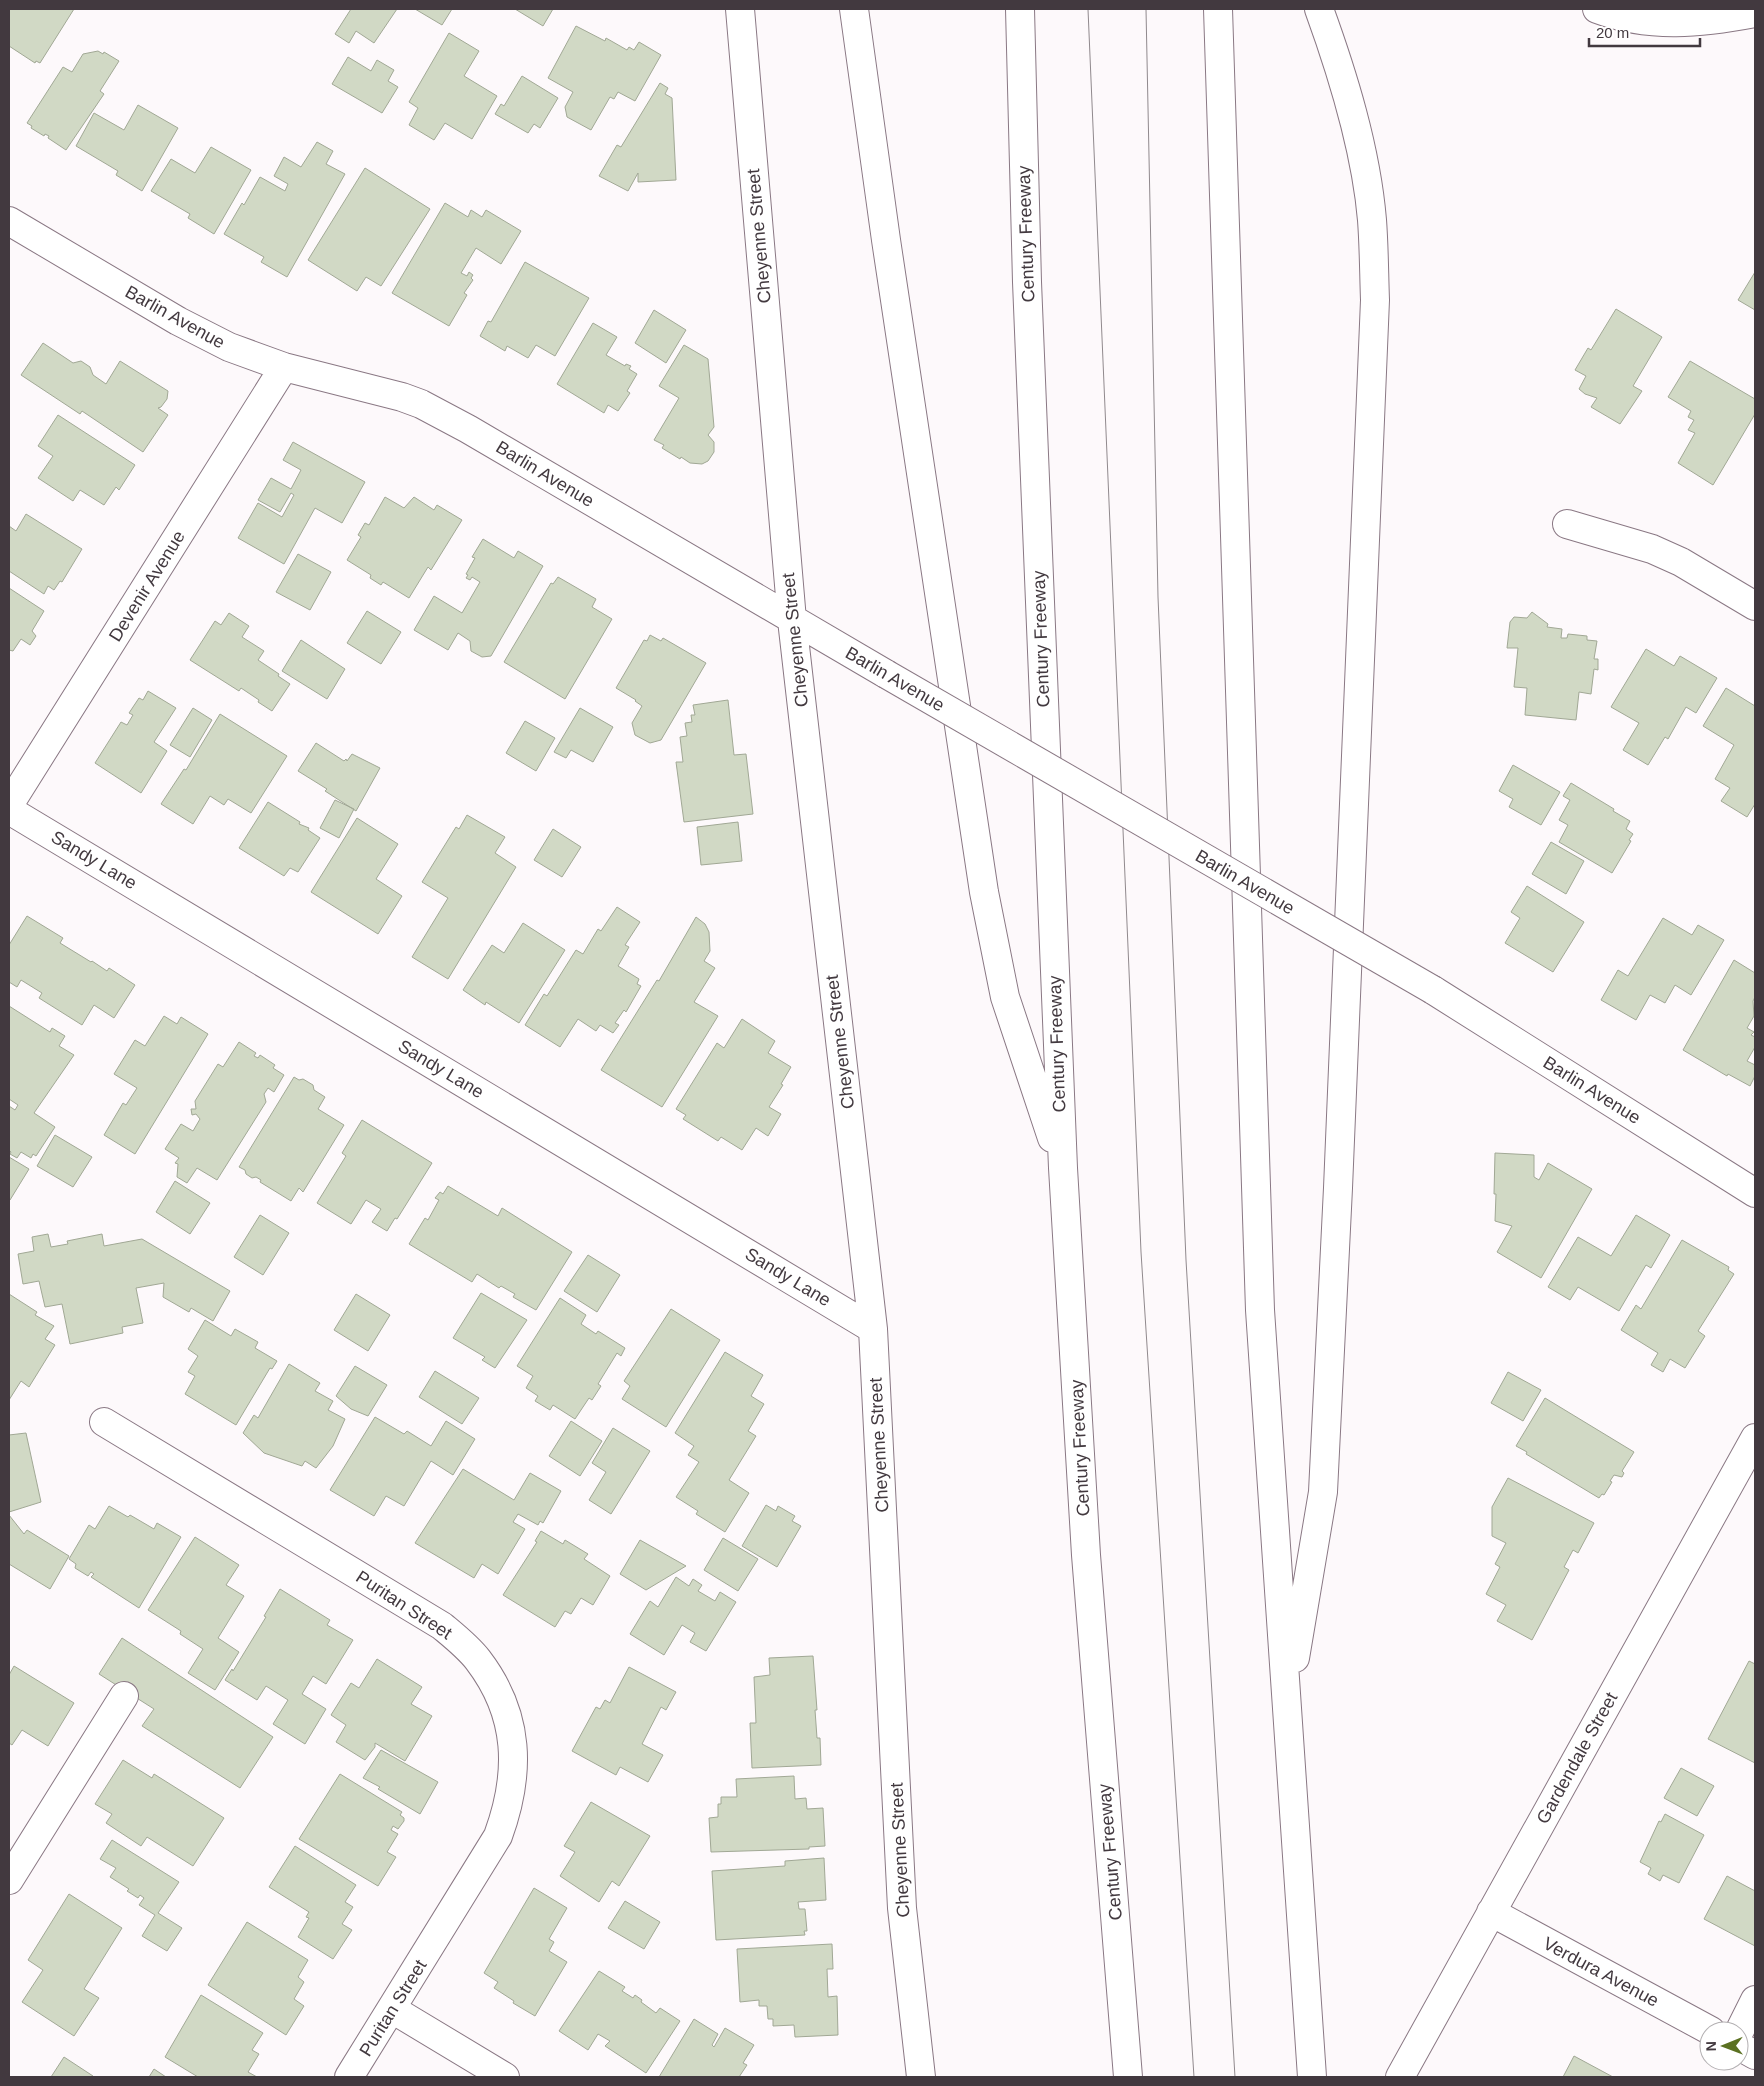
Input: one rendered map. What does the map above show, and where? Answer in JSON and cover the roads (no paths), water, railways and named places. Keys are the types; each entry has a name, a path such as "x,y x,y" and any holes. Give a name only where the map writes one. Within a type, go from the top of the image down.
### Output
{"main road":[{"name":"Cheyenne Street","path":"740,9 792,620 873,1328 902,1908 921,2077"},
{"path":"854,9 984,892 1005,997 1063,1168"},
{"name":"Century Freeway","path":"1020,9 1027,272 1063,1168 1086,1555 1128,2077"},
{"path":"1218,9 1260,1310 1312,2077"},
{"path":"1288,1701 1323,1492 1338,1188 1375,300 1372,218 1360,142 1333,48 1319,9"},
{"path":"1598,9 1613,15 1658,23 1710,22 1755,13"},
{"name":"Barlin Avenue","path":"9,221 203,335 257,358 284,367 402,397 421,404 468,428 792,620 1433,990 1755,1193"},
{"name":"Devenir Avenue","path":"9,805 284,367"},
{"path":"1567,524 1652,549 1680,562 1755,606"},
{"name":"Sandy Lane","path":"9,810 873,1328"},
{"name":"Puritan Street","path":"104,1422 442,1626 477,1658 502,1700 514,1757 510,1798 504,1820 491,1850 349,2077"},
{"name":"Gardendale Street","path":"1400,2077 1755,1438"},
{"path":"9,1880 124,1696"},
{"name":"Verdura Avenue","path":"1491,1912 1699,2025"},
{"path":"1744,2021 1755,2000"},
{"path":"392,2009 505,2077"}],"tram line":[{"path":"1088,9 1141,1252 1194,2077"},
{"path":"1146,9 1158,597 1186,1260 1235,2077"}]}
